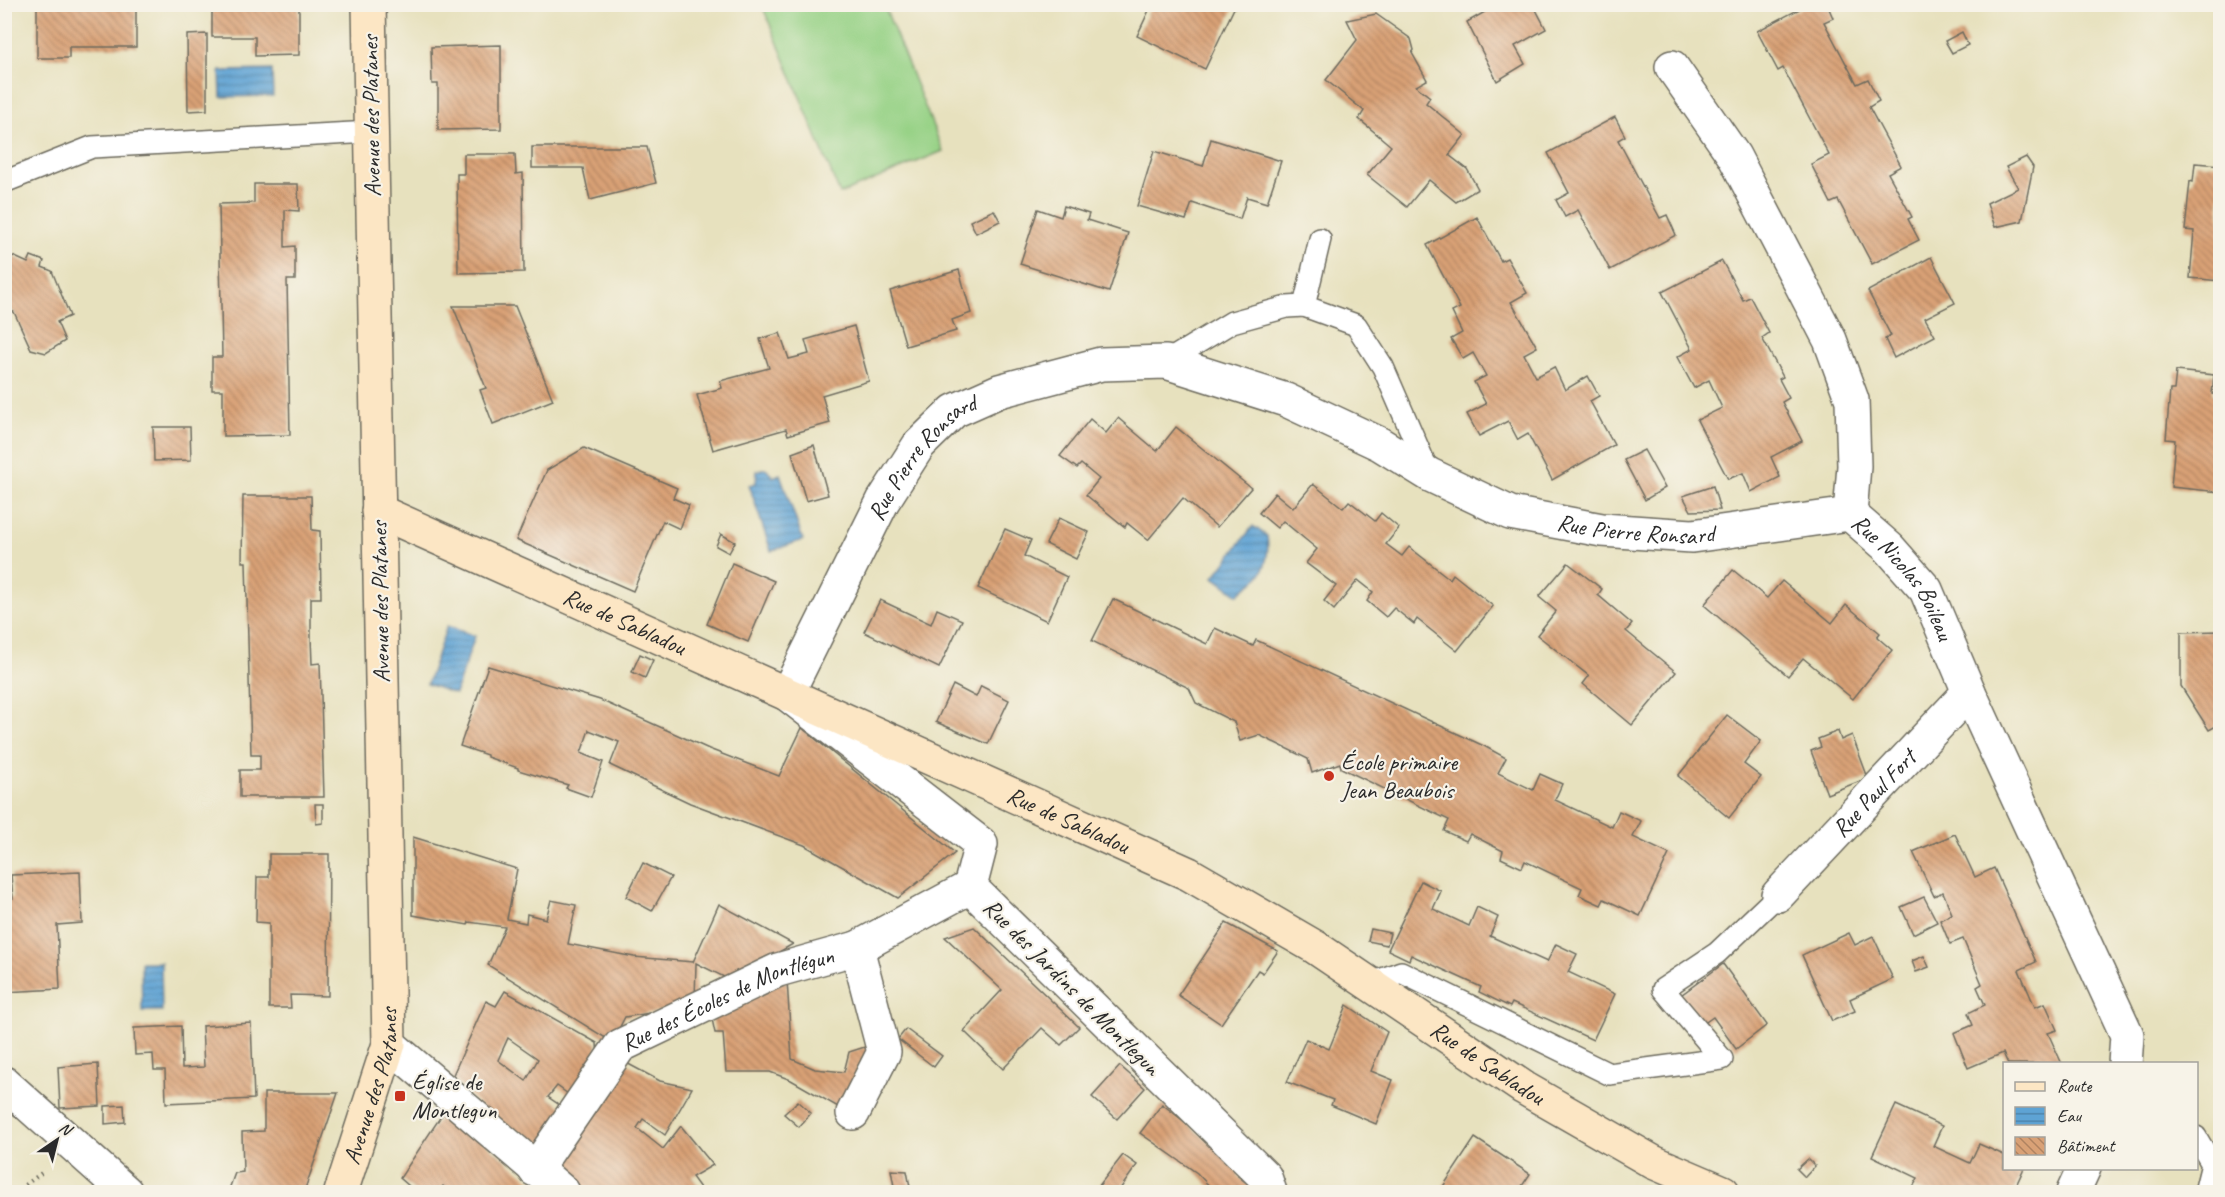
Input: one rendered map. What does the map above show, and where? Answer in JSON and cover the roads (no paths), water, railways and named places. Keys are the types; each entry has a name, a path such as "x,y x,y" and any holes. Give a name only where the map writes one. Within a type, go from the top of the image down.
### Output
{"street":[{"name":"Avenue des Platanes","path":"341,1192 389,1044 369,4"},
{"name":"Rue Nicolas Boileau","path":"1672,67 1734,156 1830,340 1852,400 1854,466 1850,514 1889,548 1926,590 1970,692 2127,1035 2127,1062"},
{"name":"Rue Pierre Ronsard","path":"787,694 882,501 919,445 954,411 999,392 1101,364 1166,362 1286,400 1380,444 1430,475 1510,513 1602,530 1692,536 1850,514"},
{"name":"Rue de Sabladou","path":"378,511 1189,874 1315,947 1524,1088 1653,1162 1723,1192"},
{"name":"Rue Paul Fort","path":"1778,895 1970,692"},
{"name":"Rue des Jardins de Montlegun","path":"787,694 981,844 970,887 1265,1177 1270,1192"},
{"name":"Rue des Écoles de Montlégun","path":"535,1170 620,1046 778,970 857,948 970,887"},
{"path":"853,1113 884,1052 857,948"},
{"path":"389,1044 563,1192"},
{"path":"4,1083 126,1192"},
{"path":"2073,1192 2083,1170"}],"lane":[{"path":"4,182 92,147 371,132"},
{"path":"1304,306 1320,239"},
{"name":"Rue Pierre Ronsard","path":"1166,362 1232,322 1287,307 1304,306 1356,325 1383,367 1430,475"},
{"path":"1370,984 1401,972 1609,1074 1722,1059 1662,989 1717,953 1778,895"},
{"path":"2198,1140 2212,1164 2205,1192"}],"water":[{"path":"272,70 273,96 221,97 220,71"},
{"path":"767,469 773,477 780,474 803,540 771,551 749,485 756,483 757,471"},
{"path":"1253,526 1267,536 1266,559 1257,579 1238,595 1214,577"},
{"path":"447,626 475,636 455,694 427,684"},
{"path":"141,962 161,962 162,1011 142,1011"}],"place":[{"name":"École primaire Jean Beaubois","path":"1329,776"},
{"name":"Église de Montlegun","path":"400,1096"}]}
